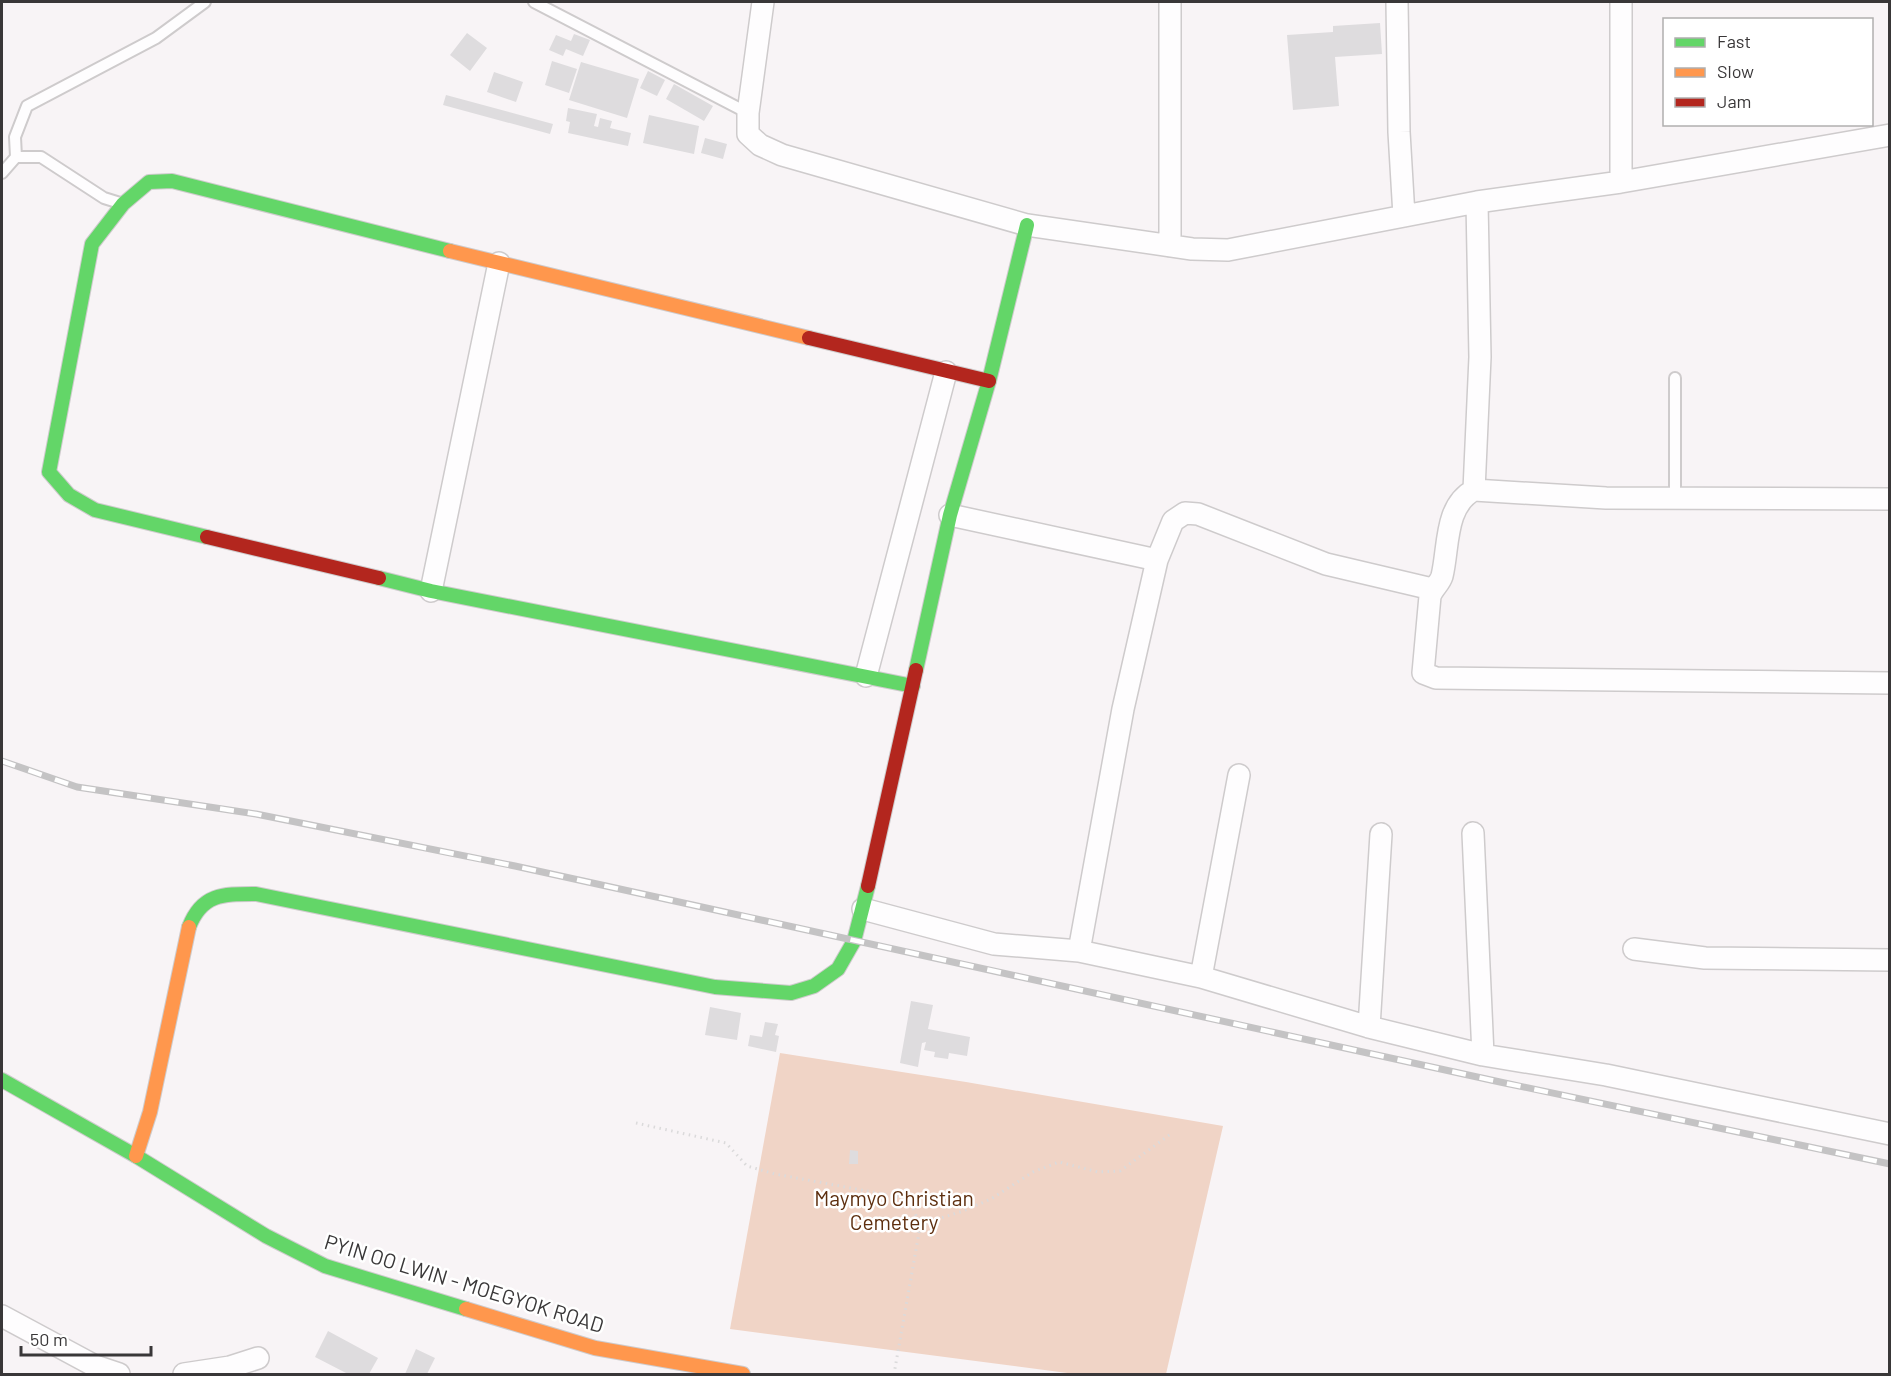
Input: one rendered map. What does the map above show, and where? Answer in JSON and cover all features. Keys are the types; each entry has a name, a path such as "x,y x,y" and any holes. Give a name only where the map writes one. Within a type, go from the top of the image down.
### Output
{"street":[{"path":"763,2 748,113 748,134 760,145 782,155 1027,225 1192,249 1228,250 1477,202 1621,182 1890,135"},
{"path":"1170,2 1170,246"},
{"path":"1397,2 1399,132 1404,216"},
{"path":"1621,2 1621,182"},
{"path":"913,686 431,591 95,510 69,495 49,472 92,244 123,204 149,182 172,181 499,263 989,381"},
{"path":"1474,490 1480,357 1477,202"},
{"path":"136,1156 150,1112 189,924 199,905 218,894 256,894 715,987 791,993 814,986 838,969 854,941 863,909 950,515 989,381 1027,225"},
{"path":"431,591 499,263"},
{"path":"866,676 946,372"},
{"path":"1890,499 1606,498 1474,490 1464,496 1457,508 1447,537 1442,579 1432,588 1423,673 1436,678 1890,683"},
{"path":"1078,951 1123,709 1157,560 1173,521 1185,513 1198,514 1326,564 1432,588"},
{"path":"950,515 1157,560"},
{"path":"1201,977 1239,775"},
{"path":"1473,833 1483,1055"},
{"path":"1369,1027 1382,834"},
{"path":"863,909 994,944 1078,951 1201,977 1369,1027 1483,1055 1606,1075 1890,1134"},
{"path":"1634,949 1705,958 1890,960"},
{"name":"PYIN OO LWIN - MOEGYOK ROAD","path":"2,1080 136,1156 266,1236 325,1266 596,1348 743,1374"},
{"path":"2,1316 95,1366 119,1374"},
{"path":"184,1374 230,1367 258,1358"}],"lane":[{"path":"16,158 15,137 27,106 156,38 204,2"},
{"path":"534,2 748,113"},
{"path":"2,173 16,158 41,157 104,198 123,204"},
{"path":"1675,378 1675,497"}],"path":[{"path":"636,1123 726,1143 747,1166 775,1174 910,1199 920,1227 894,1374"},
{"path":"920,1227 991,1199 1033,1172 1059,1162 1098,1172 1120,1171 1172,1133"}],"green space":[{"name":"Maymyo Christian Cemetery","path":"780,1053 1223,1126 1166,1374 1075,1374 730,1329"}],"building":[{"path":"1380,23 1382,54 1335,57 1339,106 1293,110 1287,35 1333,32 1333,26"},
{"path":"467,33 487,48 470,71 450,55"},
{"path":"574,34 590,40 583,56 566,49 563,56 549,50 556,35 571,41"},
{"path":"552,61 577,69 569,93 545,85"},
{"path":"581,62 639,79 627,118 569,100"},
{"path":"648,71 665,80 657,96 640,88"},
{"path":"494,72 523,82 516,102 487,92"},
{"path":"674,84 713,106 704,121 666,99"},
{"path":"446,95 553,124 550,134 443,105"},
{"path":"568,108 597,114 594,126 598,127 600,118 612,121 610,128 631,133 628,146 568,133 570,122 566,121"},
{"path":"649,115 699,126 694,154 643,143"},
{"path":"705,138 727,144 723,159 701,153"},
{"path":"911,1001 933,1005 928,1029 970,1037 967,1056 949,1053 948,1059 934,1057 935,1052 924,1050 926,1042 922,1043 918,1067 900,1063"},
{"path":"710,1007 741,1013 737,1040 705,1035"},
{"path":"765,1022 778,1024 775,1035 779,1036 776,1052 748,1046 750,1035 762,1037"},
{"path":"850,1150 858,1151 858,1164 849,1164"},
{"path":"328,1331 378,1358 369,1374 348,1374 315,1357"},
{"path":"416,1349 435,1358 427,1374 405,1374"}],"railway":[{"path":"2,761 77,787 256,814 515,866 1500,1082 1890,1164"}],"traffic: fast":[{"path":"207,537 95,510 69,495 49,472 92,244 123,204 149,182 172,181 450,251"},
{"path":"916,670 950,515 989,381 1027,225"},
{"path":"379,578 431,591 913,686"},
{"path":"189,927 200,908 215,898 234,894 256,894 715,987 791,993 814,986 838,969 854,941 868,886"},
{"path":"2,1080 136,1156 266,1236 325,1266 466,1309"}],"traffic: slow":[{"path":"450,251 809,338"},
{"path":"136,1156 150,1112 189,927"},
{"path":"466,1309 595,1348 743,1374"}],"traffic: jam":[{"path":"809,338 989,381"},
{"path":"207,537 379,578"},
{"path":"868,886 916,670"}]}
